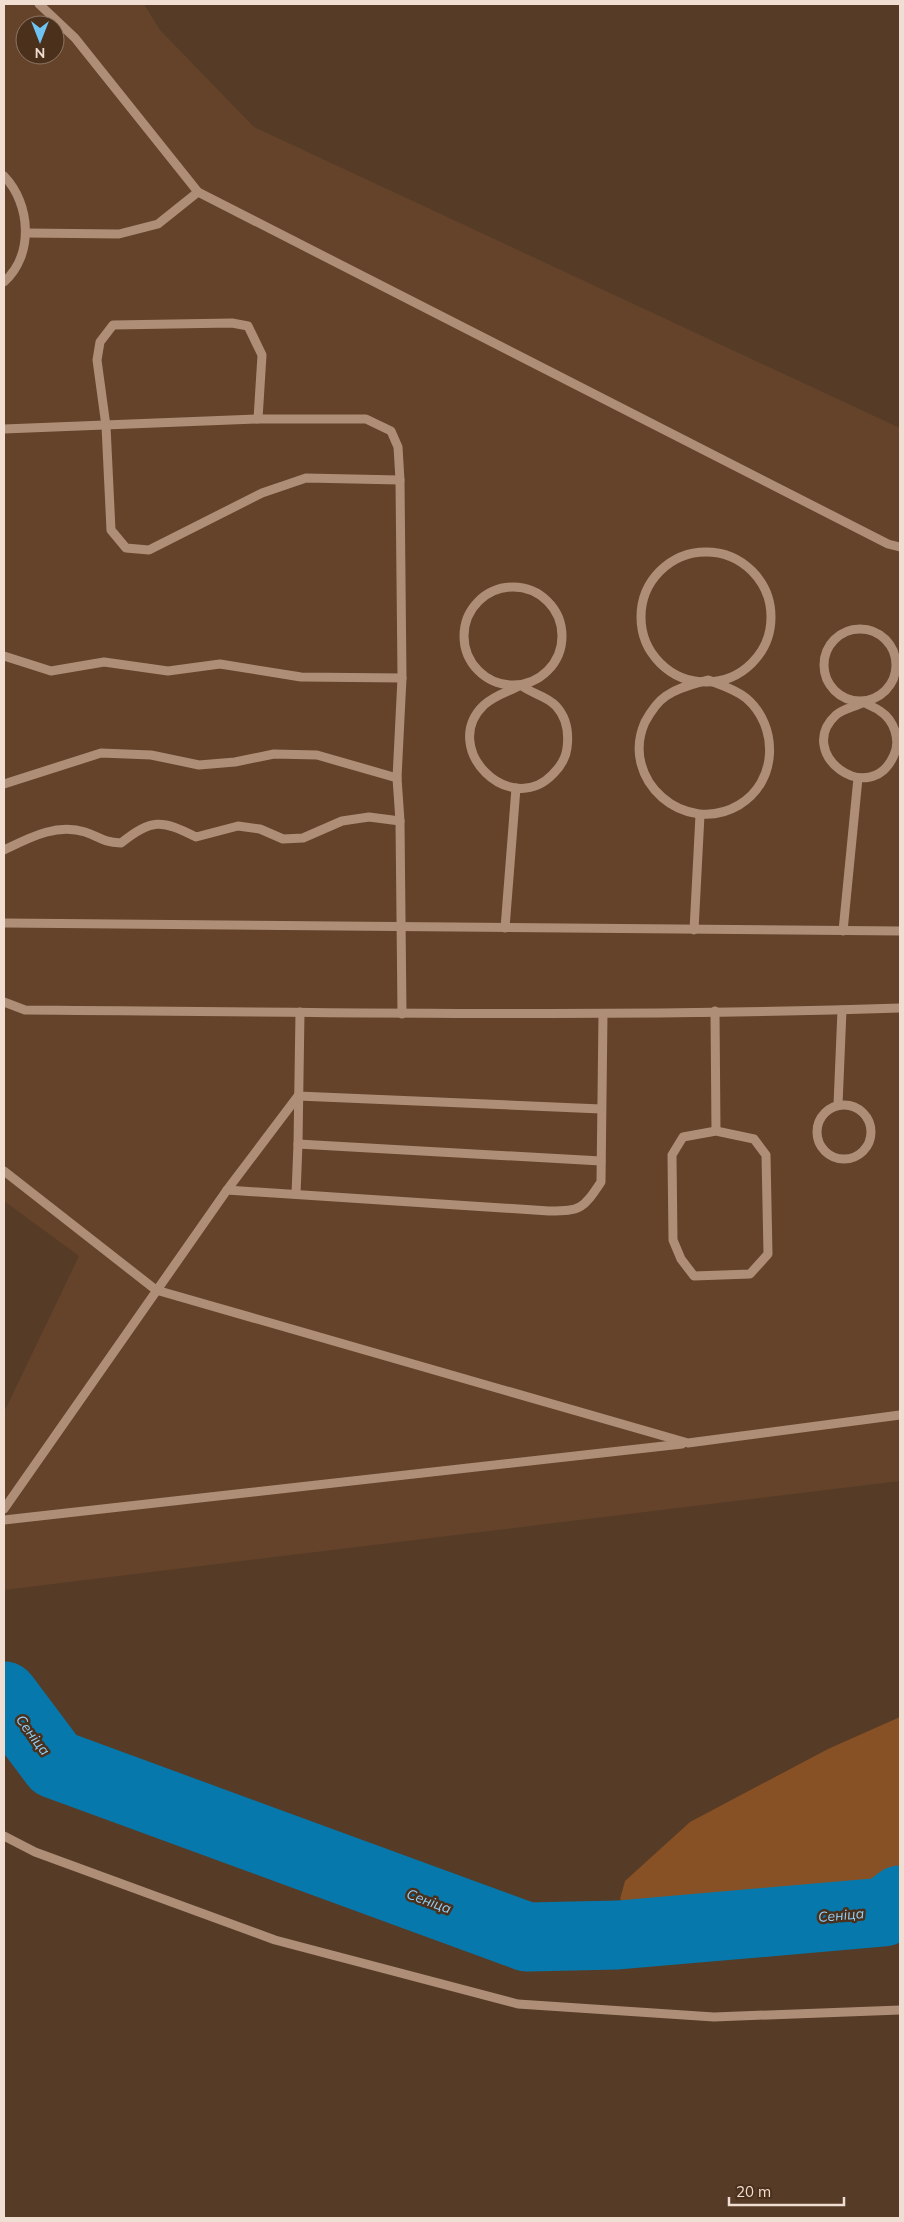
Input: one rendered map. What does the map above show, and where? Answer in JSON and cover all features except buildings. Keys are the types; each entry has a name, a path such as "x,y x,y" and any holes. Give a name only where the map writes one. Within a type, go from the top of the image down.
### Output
{"lane":[{"path":"39,4 75,38 198,192 888,544 900,547"},
{"path":"4,176 13,185 23,208 26,233 21,257 4,282"},
{"path":"26,233 119,234 158,224 198,192"},
{"path":"258,419 262,355 248,326 232,322 112,325 100,342 97,360 106,426 111,530 126,548 149,550 262,493 306,478 400,480"},
{"path":"4,429 258,419 366,419 390,432 398,447 400,480 402,678 397,778 400,821 402,1014"},
{"path":"708,680 679,678 660,665 646,646 640,624 642,602 651,581 667,564 687,554 708,551 728,555 752,571 761,581 770,600 772,621 768,641 757,659 741,673 722,682 708,680 686,686 665,696 650,713 640,733 639,756 645,778 659,796 677,809 700,815 720,813 740,805 755,791 766,773 770,753 768,732 760,713 745,698 708,680"},
{"path":"521,685 494,682 481,674 471,662 465,648 464,632 468,617 476,604 488,594 504,588 521,588 536,593 549,603 558,617 562,633 560,650 553,665 542,677 521,685 495,696 483,706 474,719 470,735 471,750 477,765 501,785 516,788 533,787 548,780 560,767 567,753 569,736 565,720 556,706 543,696 527,690 521,685"},
{"path":"864,702 846,698 835,692 828,683 824,671 824,659 828,648 835,638 845,632 857,629 880,635 891,648 896,665 894,677 880,695 864,702 836,715 829,724 825,736 825,748 832,764 846,774 858,778 880,772 889,764 895,753 897,741 895,730 889,719 880,711 864,702"},
{"path":"4,656 51,671 104,662 168,671 220,664 301,677 402,678"},
{"path":"4,784 101,753 151,755 199,766 235,762 274,754 317,755 397,778"},
{"path":"843,931 858,778"},
{"path":"505,928 516,788"},
{"path":"694,930 700,815"},
{"path":"4,850 37,835 66,828 86,832 105,842 121,843 138,830 157,824 170,824 196,837 238,826 260,829 283,839 302,838 342,821 369,817 400,821"},
{"path":"4,923 900,931"},
{"path":"4,1002 24,1010 402,1014 603,1014 900,1008"},
{"path":"838,1105 842,1010"},
{"path":"715,1011 716,1131"},
{"path":"296,1194 300,1012"},
{"path":"227,1190 574,1211 590,1199 601,1182 603,1014"},
{"path":"298,1096 601,1109"},
{"path":"4,1509 227,1190 298,1096"},
{"path":"838,1105 860,1109 872,1127 867,1148 849,1160 828,1156 816,1138 821,1117 838,1105"},
{"path":"716,1131 754,1139 766,1155 768,1254 750,1274 694,1276 681,1259 673,1240 672,1155 683,1137 716,1131"},
{"path":"298,1144 601,1161"},
{"path":"4,1171 156,1290 688,1443"},
{"path":"4,1520 688,1443 900,1415"},
{"path":"4,1836 35,1852 275,1940 518,2004 714,2017 900,2010"}],"shaded area":[{"path":"4,4 144,4 160,30 254,127 900,428 900,1481 4,1590 4,1412 79,1256 4,1201"},
{"path":"900,1717 900,1917 665,1939 620,1899 625,1881 690,1822 828,1749"}],"waterway":[{"name":"Сеніца","path":"4,1696 55,1764 527,1937 618,1935 884,1912 900,1900"}]}
